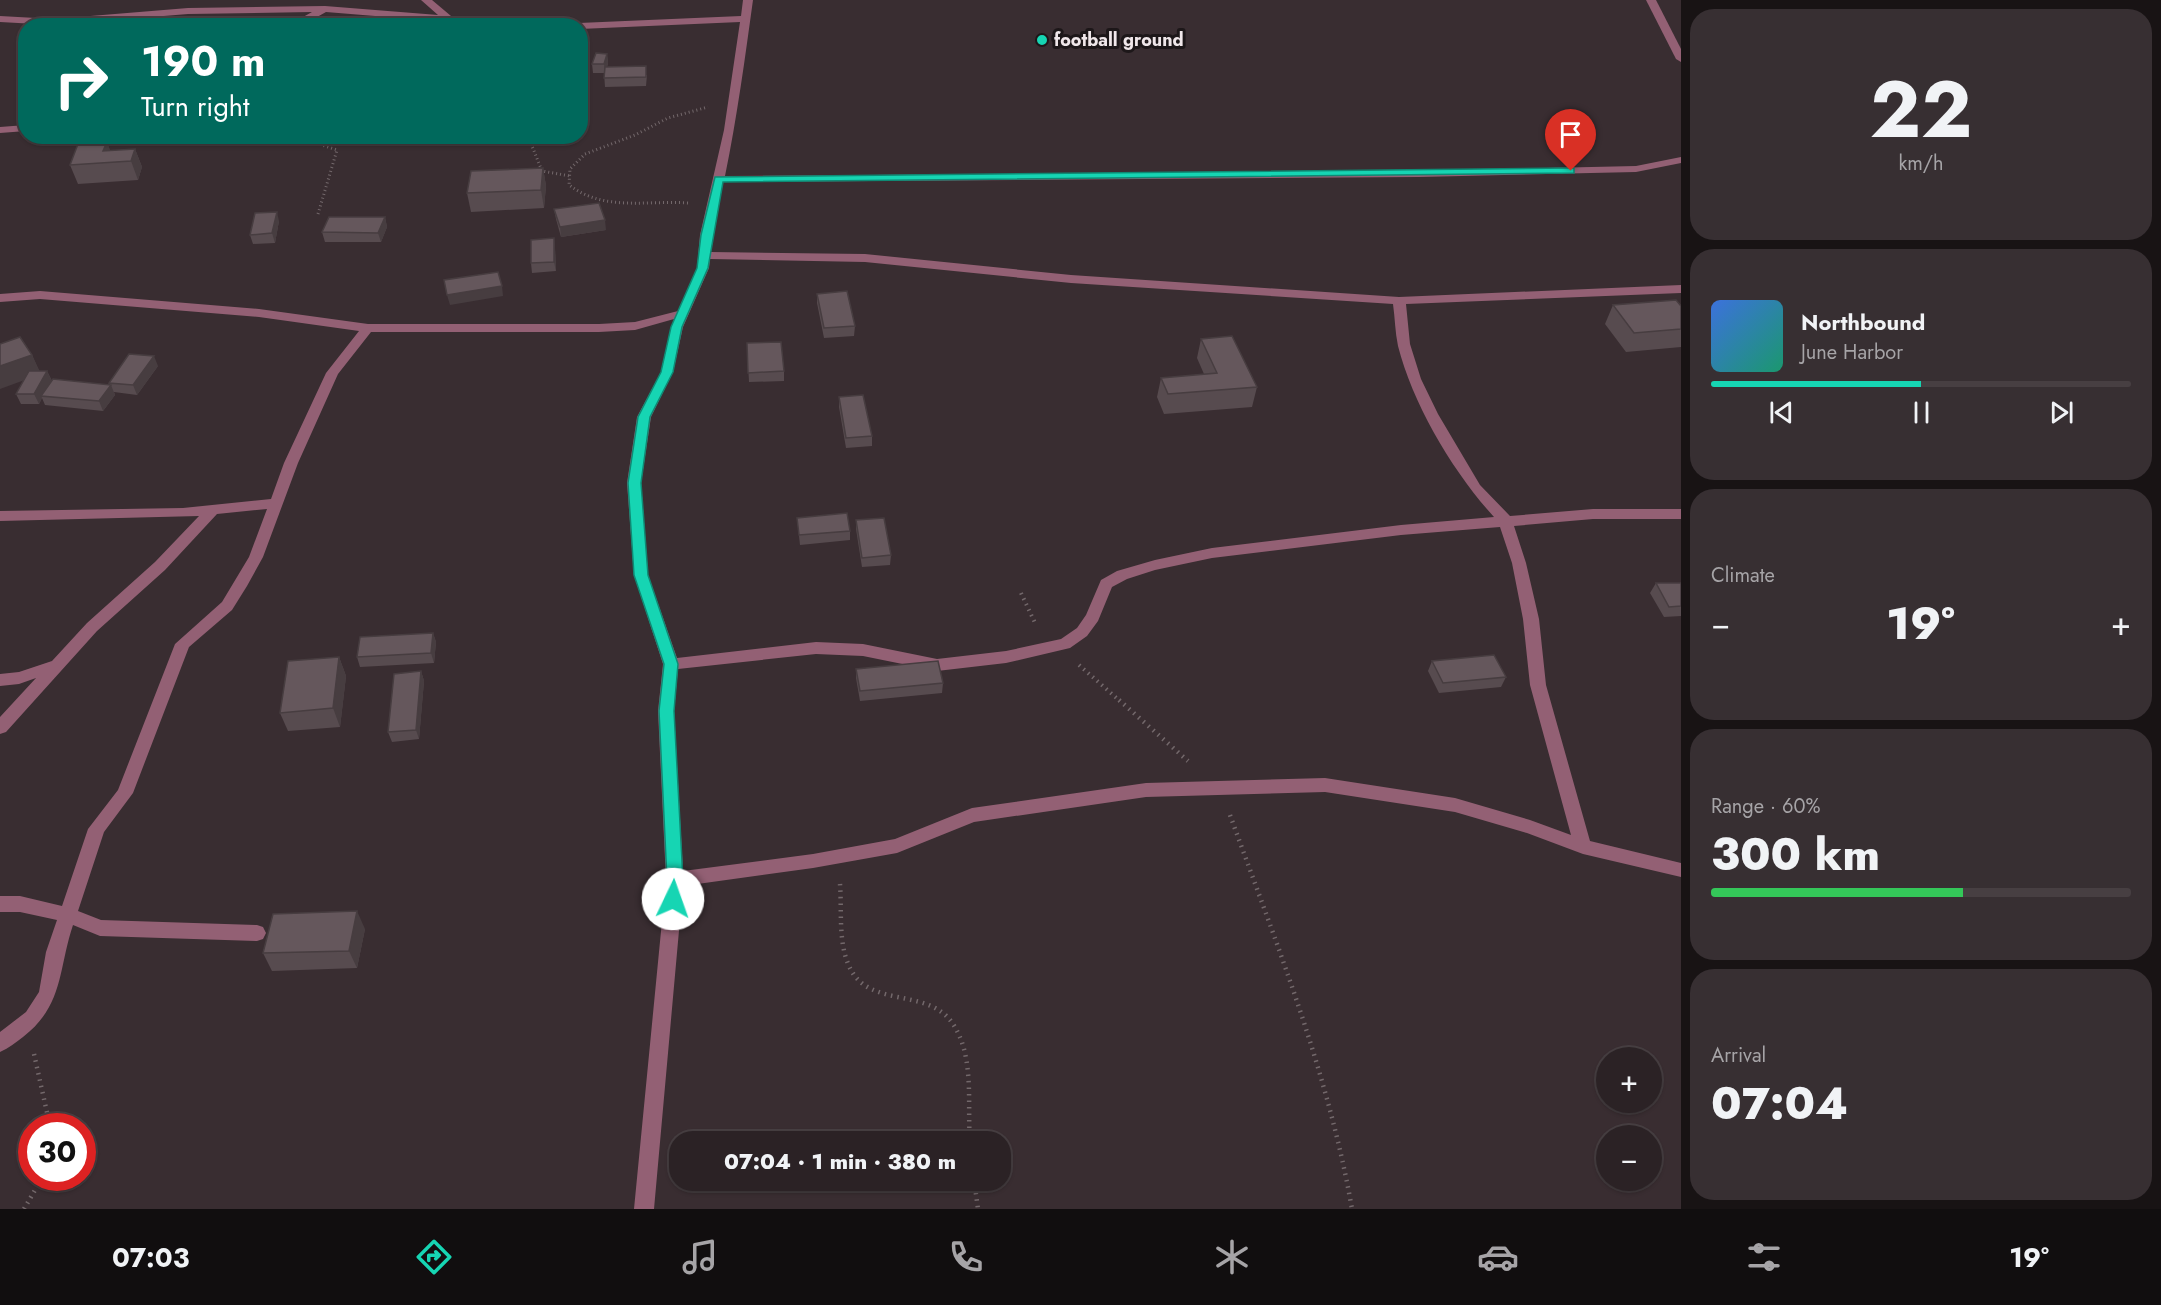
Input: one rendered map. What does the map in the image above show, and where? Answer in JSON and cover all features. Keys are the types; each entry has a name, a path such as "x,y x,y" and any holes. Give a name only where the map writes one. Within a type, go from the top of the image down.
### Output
{"street":[{"path":"350,10 363,0"},
{"path":"426,0 448,18"},
{"path":"644,1209 675,880 666,711 671,664 641,575 634,483 644,417 667,372 676,327 703,268 712,207 735,93 748,0"},
{"path":"1651,0 1681,60"},
{"path":"308,18 325,9"},
{"path":"103,18 188,11 325,9 431,18"},
{"path":"588,26 746,19"},
{"path":"0,20 18,21"},
{"path":"0,130 18,129"},
{"path":"719,179 1442,174 1636,169 1681,160"},
{"path":"704,255 865,258 1071,279 1400,301 1681,289"},
{"path":"0,298 40,295 259,313 368,328 599,328 635,326 682,313"},
{"path":"1400,301 1404,344 1415,380 1431,414 1475,488 1505,520 1519,563 1531,619 1538,685 1583,848"},
{"path":"0,1043 33,1018 48,994 55,952 97,829 125,793 183,644 227,606 256,557 276,503 332,373 368,328"},
{"path":"0,516 211,512 276,503"},
{"path":"0,728 93,627 160,567 211,512"},
{"path":"671,664 816,648 863,650 937,665 1006,657 1059,646 1082,632 1093,617 1106,584 1122,575 1155,565 1212,553 1401,530 1593,514 1681,514"},
{"path":"0,680 19,678 56,666"},
{"path":"675,880 897,846 972,815 1146,790 1325,785 1455,805 1530,827 1583,848 1681,870"},
{"path":"0,904 20,904 68,915 100,928 257,933"}],"path":[{"path":"712,207 684,202 604,203 579,195 569,185 570,169 585,154 635,135 668,118 709,107 735,93"},
{"path":"318,214 337,150 319,144"},
{"path":"531,144 542,171 570,176"},
{"path":"1021,593 1034,622 1111,696 1220,788 1323,1085 1348,1178 1352,1209"},
{"path":"836,857 844,944 849,967 856,979 867,988 888,996 926,1000 940,1008 954,1024 963,1047 966,1067 969,1131"},
{"path":"33,1018 34,1067 46,1113"},
{"path":"24,1209 34,1191"},
{"path":"976,1191 978,1209"}],"building":[{"path":"596,53 607,54 604,64 592,64"},
{"path":"646,66 646,77 604,78 605,67"},
{"path":"78,144 106,144 103,151 135,149 131,161 70,165"},
{"path":"543,168 541,190 467,193 471,171"},
{"path":"599,203 605,220 560,227 554,209"},
{"path":"277,212 272,233 250,235 255,213"},
{"path":"329,217 385,217 378,233 322,232"},
{"path":"554,238 554,262 531,263 531,240"},
{"path":"498,272 502,286 447,295 444,280"},
{"path":"847,291 855,326 824,328 817,294"},
{"path":"1676,300 1681,306 1681,329 1634,333 1613,305"},
{"path":"1232,336 1257,387 1168,394 1161,378 1217,373 1201,339"},
{"path":"20,337 32,355 0,366 0,344"},
{"path":"781,342 784,371 748,373 747,343"},
{"path":"129,354 154,356 133,385 109,383"},
{"path":"29,371 47,371 34,394 16,394"},
{"path":"53,379 111,385 99,401 41,396"},
{"path":"863,395 872,436 846,438 839,397"},
{"path":"847,513 850,531 799,535 797,518"},
{"path":"884,518 891,555 862,558 856,520"},
{"path":"1656,583 1681,583 1681,606 1669,607"},
{"path":"433,633 431,653 357,657 360,637"},
{"path":"1494,655 1506,677 1443,683 1432,661"},
{"path":"339,657 333,708 280,713 288,661"},
{"path":"938,661 943,683 860,691 856,669"},
{"path":"421,671 416,730 388,732 394,674"},
{"path":"357,911 349,951 263,953 273,914"}],"place":[{"name":"football ground","path":"1042,40"}],"route":[{"path":"673,899 675,880 666,711 671,664 641,575 634,483 644,417 667,372 676,327 703,268 706,235 719,179 1571,171"}]}
